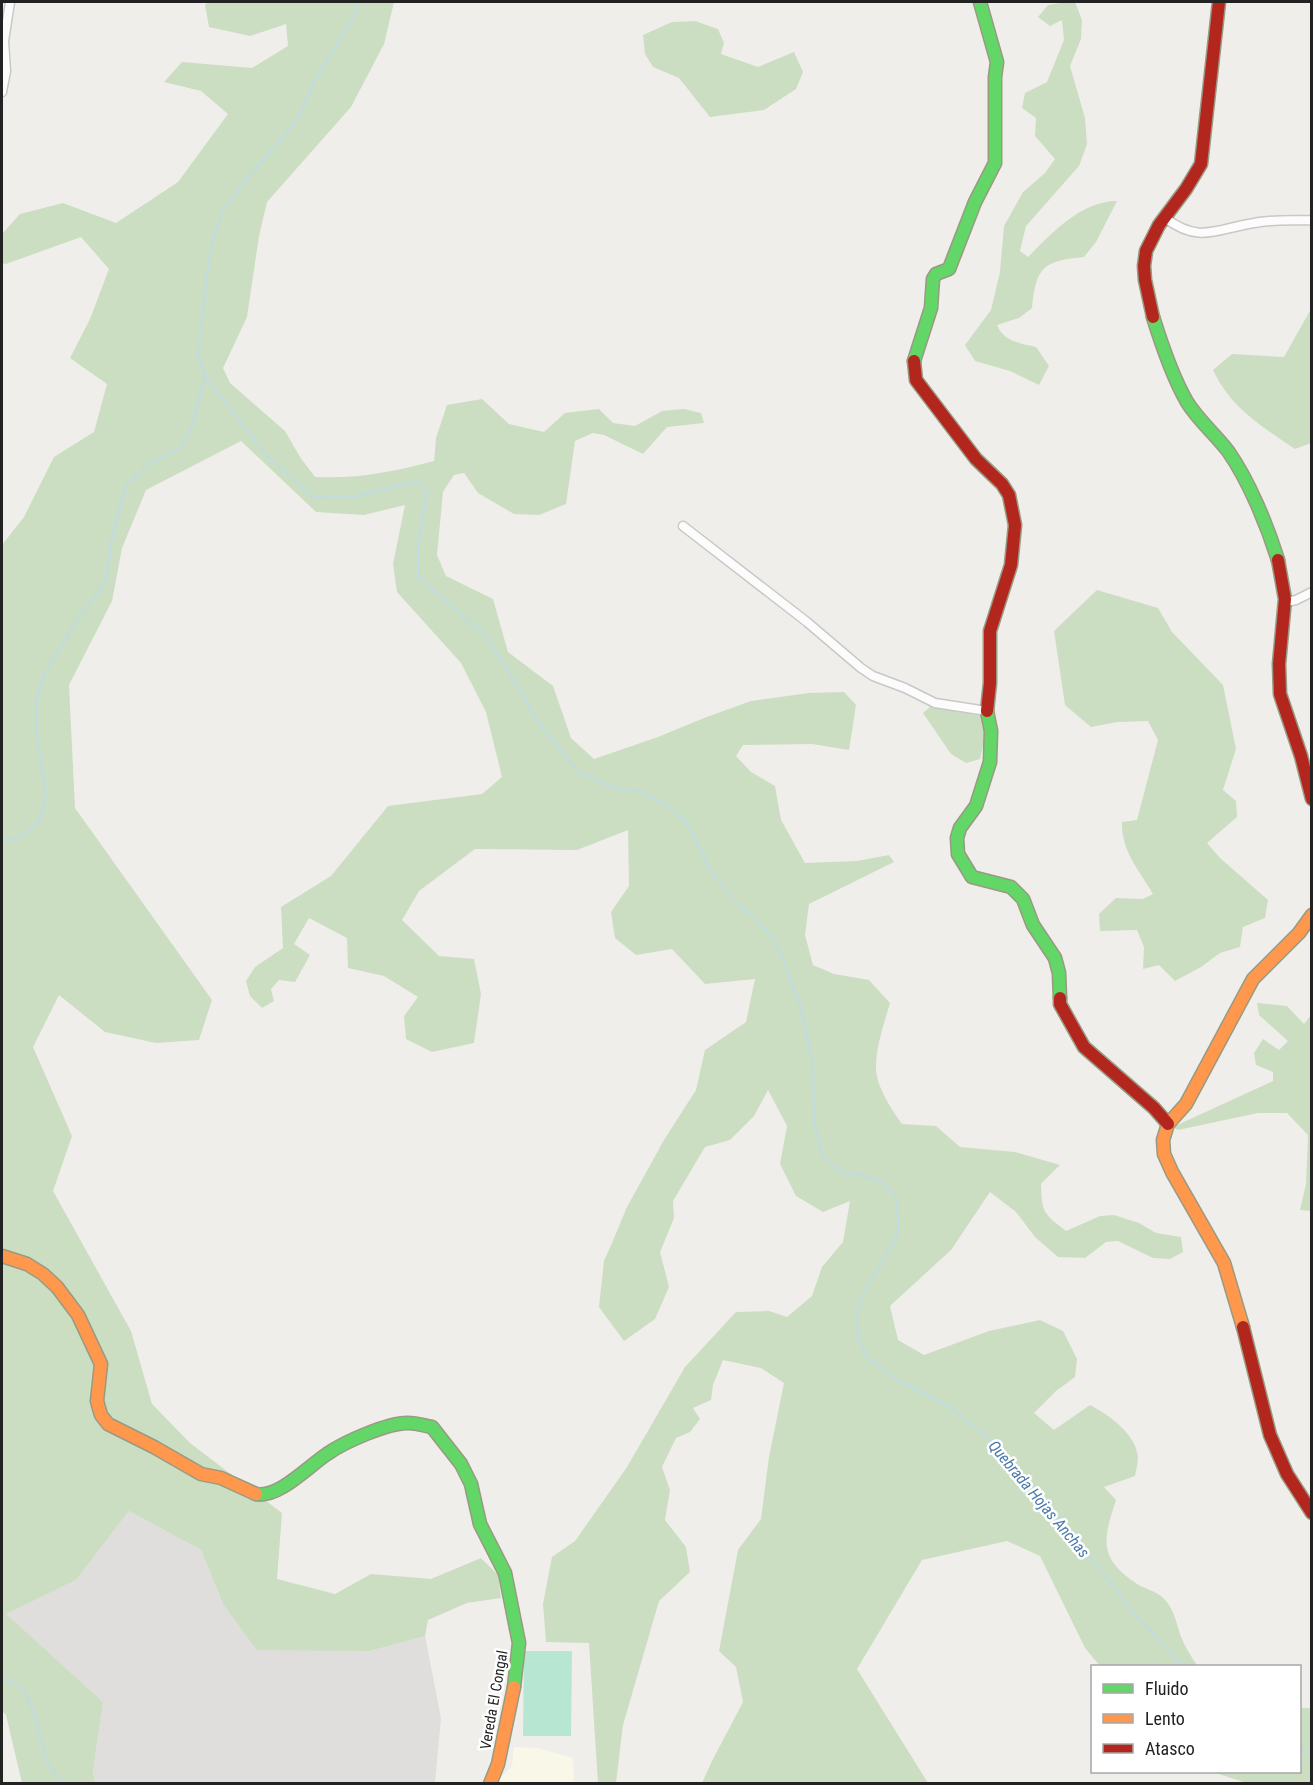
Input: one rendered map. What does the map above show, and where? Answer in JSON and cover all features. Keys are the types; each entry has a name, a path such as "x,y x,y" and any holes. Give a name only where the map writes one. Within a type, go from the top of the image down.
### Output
{"street":[{"path":"2,92 6,71 3,40 10,2"},
{"path":"980,2 997,62 995,163 993,171 974,204 949,269 936,274 933,279 931,308 914,358 916,380 976,459 1002,484 1009,495 1014,511 1011,565 990,631 990,683 987,711 991,731 990,762 976,806 960,828 956,846 963,865 972,877 1011,887 1023,899 1033,925 1050,947 1055,958 1059,973 1060,1004 1084,1047 1154,1108 1168,1124"},
{"path":"1219,2 1201,164 1188,190 1151,238 1144,265 1147,290 1166,355 1188,404 1226,446 1238,467 1280,567 1286,602 1279,686 1311,799"},
{"path":"1165,218 1178,228 1193,232 1213,233 1256,222 1311,220"},
{"path":"683,526 807,622 861,668 935,703 987,711"},
{"path":"1286,602 1296,600 1311,592"},
{"path":"1311,915 1296,937 1266,964 1253,980 1185,1104 1168,1124 1163,1140 1164,1154 1191,1208 1224,1263 1250,1349 1269,1435 1287,1474 1311,1513"},
{"name":"Vereda El Congal","path":"2,1256 27,1264 43,1274 57,1287 78,1315 101,1364 97,1401 101,1415 108,1424 201,1474 221,1478 252,1493 261,1495 271,1493 308,1470 328,1453 370,1433 393,1425 409,1423 432,1427 461,1464 471,1484 480,1524 505,1573 519,1643 513,1692 498,1764 490,1784"}],"shaded area":[{"path":"129,1511 201,1550 223,1604 370,1651 425,1636 441,1718 435,1783 95,1783 93,1771 103,1702 5,1614 76,1580"},
{"path":"514,1747 537,1748 573,1758 574,1783 495,1784 512,1766"}],"green space":[{"path":"208,2 394,2 384,44 351,107 267,202 259,236 247,317 223,368 230,383 285,431 315,477 375,474 434,461 436,438 447,405 482,399 509,424 544,432 565,413 599,409 613,423 635,426 662,411 684,409 701,413 704,423 667,427 643,454 604,435 593,433 575,441 566,504 539,515 514,514 478,493 464,473 454,475 443,492 437,555 446,576 493,599 508,652 553,686 571,738 594,759 751,701 809,693 844,692 856,705 849,750 812,744 743,745 736,756 751,772 775,786 781,820 805,863 857,861 889,855 894,862 809,904 805,935 813,965 834,974 869,980 890,1003 876,1060 879,1082 889,1105 902,1124 936,1126 960,1147 1015,1152 1060,1165 1041,1184 1042,1201 1048,1216 1066,1231 1100,1216 1114,1215 1139,1223 1156,1233 1181,1237 1183,1252 1170,1259 1153,1258 1118,1241 1106,1242 1085,1258 1058,1257 1035,1237 1016,1212 990,1192 951,1250 890,1306 898,1340 924,1355 989,1331 1040,1320 1063,1331 1077,1359 1075,1377 1056,1391 1034,1413 1054,1430 1090,1405 1113,1420 1127,1433 1138,1457 1135,1476 1104,1487 1116,1500 1108,1526 1107,1547 1110,1557 1124,1575 1160,1595 1166,1601 1174,1614 1190,1655 1197,1665 1099,1665 1085,1648 1040,1556 1007,1541 922,1560 857,1669 928,1783 702,1783 743,1702 736,1667 719,1651 738,1550 761,1519 769,1457 784,1383 761,1368 723,1360 713,1385 711,1400 693,1408 700,1419 690,1432 676,1438 662,1467 670,1490 665,1520 686,1547 690,1572 659,1601 623,1725 616,1783 598,1783 589,1643 546,1642 543,1604 552,1557 575,1541 627,1467 685,1367 736,1312 769,1311 787,1317 812,1296 822,1267 843,1242 850,1201 823,1212 796,1196 780,1164 787,1126 768,1090 754,1116 730,1140 705,1147 673,1201 674,1218 660,1252 669,1287 655,1319 624,1341 599,1307 604,1261 627,1207 664,1140 696,1090 705,1050 746,1022 755,979 705,984 672,949 636,955 615,938 611,912 629,886 628,830 577,850 475,849 419,891 402,920 439,956 474,959 481,994 474,1043 432,1052 406,1039 404,1016 418,997 384,976 348,968 347,938 309,918 294,944 310,955 295,982 279,980 271,989 274,1001 262,1008 250,996 246,981 255,967 283,948 281,907 331,876 388,806 482,794 502,777 486,712 461,663 397,592 393,564 405,505 364,515 316,512 241,441 146,490 122,548 112,601 69,685 75,808 212,1000 199,1040 156,1043 105,1032 59,995 33,1047 72,1136 53,1191 131,1331 152,1404 190,1443 282,1513 277,1579 335,1594 371,1574 431,1579 481,1558 498,1575 501,1598 467,1603 428,1620 425,1636 370,1651 257,1650 223,1604 201,1550 129,1511 76,1580 6,1614 103,1702 93,1771 95,1783 22,1783 6,1715 2,1711 2,545 24,517 54,457 94,432 107,384 70,358 90,319 109,269 81,237 6,264 2,263 2,234 20,214 63,203 116,223 178,182 228,114 201,91 164,82 182,62 252,68 288,46 286,24 250,36 209,27 205,5"},
{"path":"1075,2 1082,20 1081,39 1070,66 1085,118 1087,144 1079,166 1026,226 1020,251 1028,257 1057,229 1079,212 1104,202 1117,201 1096,242 1084,257 1060,261 1044,268 1036,283 1032,308 1019,318 997,325 1008,338 1036,347 1049,366 1039,385 1010,371 975,361 965,345 991,310 1000,272 1004,226 1023,192 1045,173 1055,159 1035,136 1036,118 1022,108 1025,93 1047,82 1064,40 1062,20 1050,26 1038,17 1048,5"},
{"path":"695,21 718,29 724,43 721,54 758,67 794,52 803,72 796,89 764,110 710,117 679,78 653,67 645,54 643,35 672,22"},
{"path":"1311,309 1311,443 1295,449 1238,406 1213,370 1232,354 1284,357"},
{"path":"1097,590 1158,608 1172,632 1223,685 1236,749 1223,790 1236,801 1237,817 1207,843 1220,858 1268,900 1265,918 1243,927 1240,947 1220,953 1201,967 1175,981 1159,965 1143,969 1144,947 1137,930 1100,931 1099,914 1116,898 1143,899 1153,894 1124,842 1122,822 1137,820 1158,740 1148,721 1117,722 1091,727 1065,705 1054,631"},
{"path":"931,706 982,716 986,733 980,759 966,763 951,754 923,713"},
{"path":"1257,1003 1287,1006 1304,1024 1311,1015 1311,1211 1300,1210 1306,1184 1308,1135 1287,1113 1258,1113 1178,1130 1173,1127 1273,1081 1273,1072 1256,1065 1254,1053 1263,1039 1279,1050 1288,1041 1259,1015"},
{"path":"524,1651 572,1651 571,1736 523,1736"},
{"path":"1301,1708 1311,1708 1311,1783 1247,1783 1215,1773 1301,1773"}],"waterway":[{"name":"Quebrada Hojas Anchas","path":"359,2 352,20 315,80 298,119 222,212 210,252 198,353 205,376 267,456 313,497 358,496 410,482 422,484 427,493 418,542 419,578 484,634 540,725 578,772 617,789 643,792 676,812 690,828 711,871 735,901 776,942 799,1001 804,1022 813,1066 814,1122 823,1157 844,1173 881,1181 896,1198 899,1222 897,1236 862,1296 857,1315 858,1339 868,1358 898,1380 950,1407 1000,1448 1074,1536 1136,1616 1182,1665"},
{"path":"2,840 22,837 40,820 46,795 36,732 36,702 44,675 78,618 106,582 112,537 126,485 151,463 181,447 192,426 205,377"},
{"path":"2,1677 24,1690 36,1718 46,1760 62,1784"},
{"name":"Quebrada Hojas Anchas","path":"1301,1748 1312,1757"}],"traffic: fast":[{"path":"914,361 931,308 933,279 936,274 949,269 975,202 995,163 997,62 980,2"},
{"path":"1153,317 1168,361 1182,392 1191,409 1236,463 1257,504 1278,560"},
{"path":"987,711 991,731 990,762 976,806 960,828 957,838 958,854 972,877 1011,887 1023,899 1033,925 1055,958 1059,973 1060,998"},
{"path":"256,1494 265,1494 284,1486 335,1449 367,1434 400,1424 412,1423 432,1427 461,1464 471,1484 480,1524 505,1573 519,1643 514,1687"}],"traffic: slow":[{"path":"1243,1327 1224,1263 1172,1172 1164,1154 1163,1140 1168,1124 1186,1104 1253,979 1299,933 1312,915"},
{"path":"2,1256 27,1264 43,1274 57,1287 78,1315 101,1364 97,1401 101,1415 108,1424 201,1474 221,1478 256,1494"},
{"path":"490,1784 498,1764 514,1687"}],"traffic: jam":[{"path":"1153,317 1145,280 1146,251 1159,225 1186,189 1201,164 1219,2"},
{"path":"914,361 916,380 976,459 1002,484 1009,495 1015,525 1011,565 990,631 990,683 987,711"},
{"path":"1278,560 1285,599 1279,664 1280,694 1301,756 1312,799"},
{"path":"1060,998 1060,1004 1084,1047 1154,1108 1168,1124"},
{"path":"1243,1327 1270,1435 1287,1474 1312,1513"}]}
